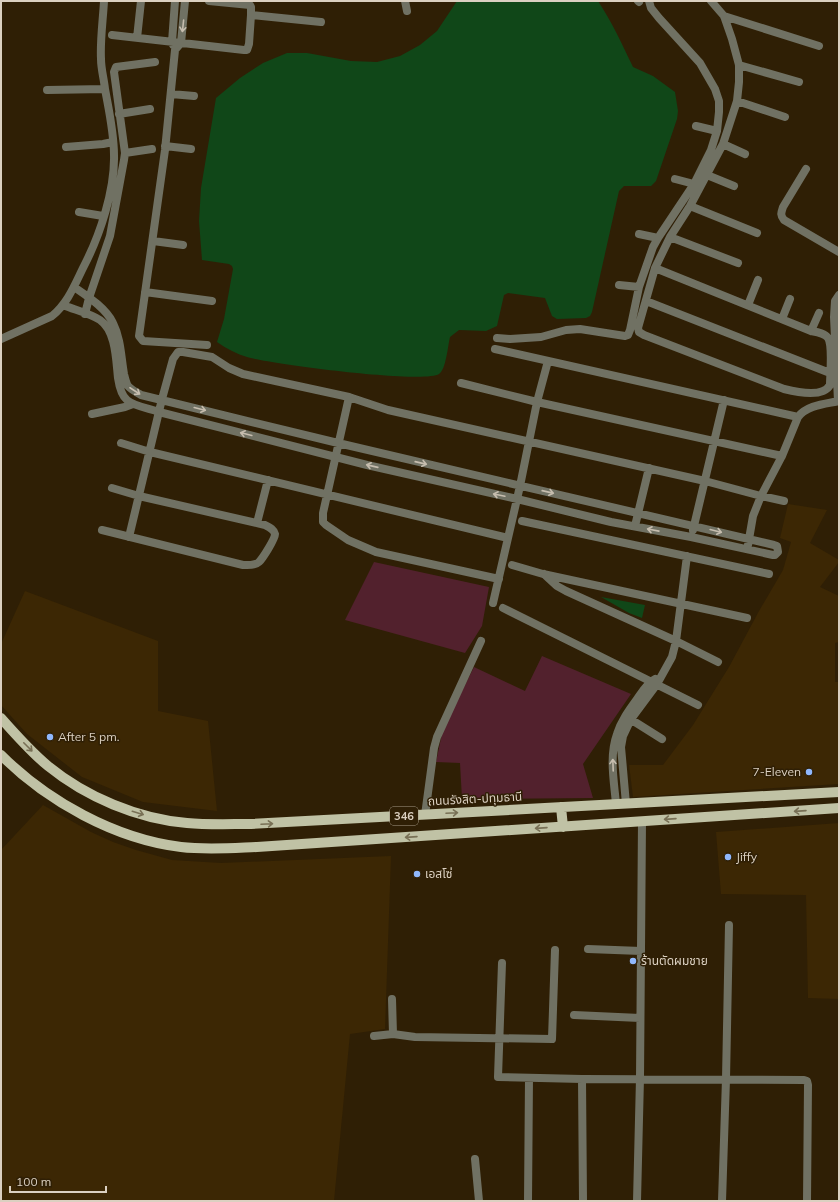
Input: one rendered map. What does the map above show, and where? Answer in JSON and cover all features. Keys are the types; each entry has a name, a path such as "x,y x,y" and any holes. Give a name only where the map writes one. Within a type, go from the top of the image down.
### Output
{"main road":[{"name":"ถนนรังสิต-ปทุมธานี","path":"1,718 43,761 69,781 108,802 125,809 158,818 187,823 251,824 839,792"},
{"name":"346","path":"1,754 12,766 36,785 59,802 80,813 125,833 181,847 257,847 839,808"},
{"path":"562,807 563,826"}],"street":[{"path":"1,339 52,316 63,306 74,287 100,232 111,186 114,156 111,124 101,58 104,1"},
{"path":"136,38 142,1"},
{"path":"172,42 174,1"},
{"path":"185,1 171,94 153,241 139,336 143,341 207,345"},
{"path":"112,35 172,42 178,46 247,50 249,44 251,15 250,5 209,1"},
{"path":"405,1 407,11"},
{"path":"655,268 811,331 825,334 829,338 831,349 830,385 828,388 824,391 816,393 796,392 784,389 639,332 638,328 655,268 670,237 690,206 707,175 722,144 737,101 739,65 724,16 711,1"},
{"path":"497,338 510,340 541,337 572,329 625,336 628,335 639,287 653,247 694,184 711,150 717,131 719,112 719,101 715,89 700,63 644,3"},
{"path":"251,15 322,22"},
{"path":"724,16 819,46"},
{"path":"85,314 110,236 125,153 114,76 115,69 116,67 155,62"},
{"path":"739,65 799,82"},
{"path":"47,90 105,89"},
{"path":"171,94 194,96"},
{"path":"737,101 785,117"},
{"path":"119,114 150,109"},
{"path":"696,126 717,131"},
{"path":"66,147 113,142"},
{"path":"722,144 745,154"},
{"path":"165,146 191,148"},
{"path":"125,153 152,149"},
{"path":"806,169 783,207 781,217 839,252"},
{"path":"707,175 734,186"},
{"path":"675,179 694,184"},
{"path":"690,206 757,233"},
{"path":"79,212 103,216"},
{"path":"639,234 658,238"},
{"path":"670,237 738,263"},
{"path":"153,241 183,245"},
{"path":"748,305 758,280"},
{"path":"619,285 639,287"},
{"path":"63,306 101,321 107,327 113,341 119,383 123,395 132,404 335,457 577,514 773,555 778,552 777,546 774,545 338,443 141,395 127,385 118,336 112,321 104,311 74,287"},
{"path":"145,292 212,301"},
{"path":"747,549 753,516 761,496 782,456 798,417 808,408 838,401 834,317 835,301 839,295"},
{"path":"782,319 790,299"},
{"path":"646,301 830,373"},
{"path":"811,331 819,313"},
{"path":"495,349 798,417"},
{"path":"129,537 162,399 173,359 178,352 212,357 229,368 243,374 349,397 388,410 649,468 784,501"},
{"path":"493,603 548,361"},
{"path":"461,383 538,402 782,456"},
{"path":"349,397 326,494 323,522 348,540 376,552 499,579"},
{"path":"691,537 724,400"},
{"path":"92,414 125,407 132,404"},
{"path":"121,443 150,452 508,538"},
{"path":"635,526 649,468"},
{"path":"454,485 457,471"},
{"path":"256,523 268,480"},
{"path":"102,530 243,566 258,563 264,556 275,534 273,529 265,525 139,496 112,488"},
{"path":"577,514 580,500"},
{"path":"522,521 769,574"},
{"path":"621,804 613,772 616,734 622,721 628,717 661,676 672,657 676,641 687,556"},
{"path":"512,565 543,574 747,618"},
{"path":"543,574 557,586 718,662"},
{"path":"503,608 698,705"},
{"path":"424,815 437,737 481,641"},
{"path":"628,717 662,739"},
{"path":"637,1201 640,1078 642,821"},
{"path":"722,1201 729,925"},
{"path":"588,949 641,951"},
{"path":"374,1036 393,1034 415,1037 552,1039 554,950"},
{"path":"502,963 498,1077 807,1081 807,1201"},
{"path":"392,999 393,1034"},
{"path":"574,1015 640,1018"},
{"path":"528,1201 529,1078"},
{"path":"582,1079 582,1201"},
{"path":"475,1159 479,1201"}],"shaded area":[{"path":"457,1 598,1 633,67 653,76 675,92 678,111 677,119 656,181 651,186 624,186 619,191 590,316 586,318 557,319 552,316 545,298 508,293 504,295 497,326 486,331 459,330 450,337 445,363 441,372 439,374 427,376 406,377 378,375 285,364 243,356 217,342 224,319 233,269 229,264 202,260 199,221 201,188 216,98 240,78 263,63 287,53 307,53 351,61 377,62 400,56 420,45 437,31"},
{"path":"788,504 827,510 810,543 839,560 820,587 839,596 839,642 835,643 835,682 839,682 839,784 633,797 629,765 663,765 693,725 729,667 783,570 791,542 780,538"},
{"path":"374,562 489,587 482,626 465,653 345,620"},
{"path":"25,591 158,641 158,711 208,721 217,811 143,802 82,777 27,734 1,705 1,644"},
{"path":"601,597 645,605 642,618 629,613"},
{"path":"542,656 631,694 583,764 593,798 462,799 460,763 436,762 443,729 474,667 525,691"},
{"path":"43,805 91,832 113,842 172,860 221,863 391,856 385,1029 350,1034 334,1201 1,1201 1,850"},
{"path":"839,823 839,999 808,998 806,895 721,894 716,832"}],"place":[{"name":"After 5 pm.","path":"50,737"},
{"name":"7-Eleven","path":"809,772"},
{"name":"Jiffy","path":"728,857"},
{"name":"เอสโซ่","path":"417,874"},
{"name":"ร้านตัดผมชาย","path":"633,961"}]}
